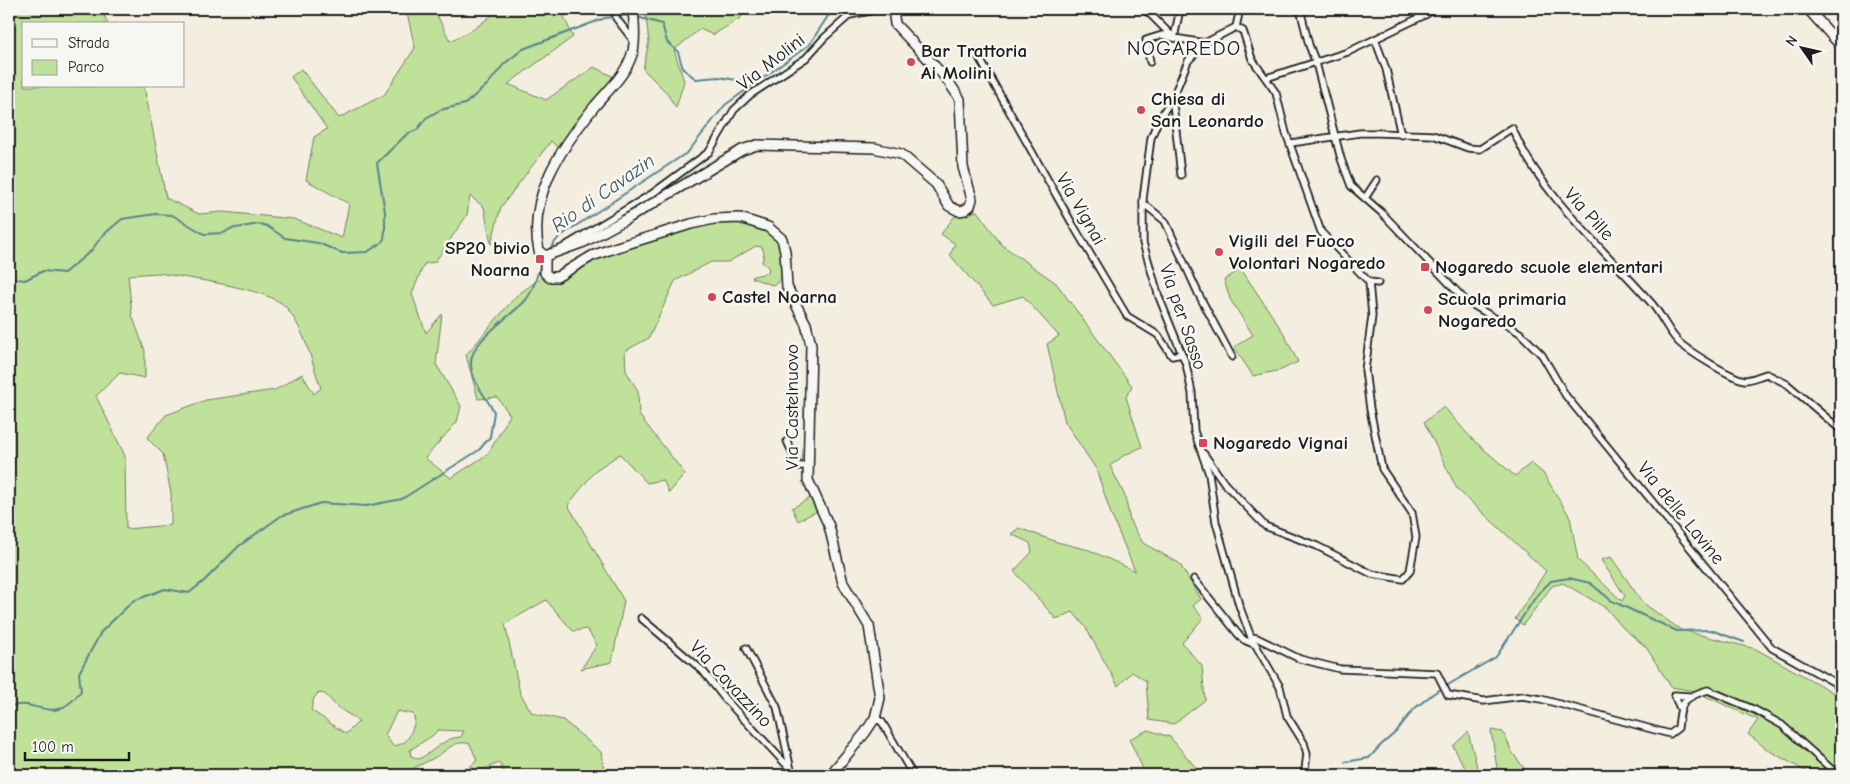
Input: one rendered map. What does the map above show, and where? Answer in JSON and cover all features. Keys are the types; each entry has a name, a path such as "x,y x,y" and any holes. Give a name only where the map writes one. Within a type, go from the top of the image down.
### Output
{"main road":[{"path":"633,9 634,42 624,71 562,150 545,182 536,234 542,254 584,242 630,217 742,150 757,145 874,148 901,154 936,184 949,206 959,212 965,210 970,206 972,199 963,167 960,100 946,78 896,24 893,9"},
{"path":"1808,9 1841,46"},
{"name":"Via Castelnuovo","path":"542,254 545,273 549,277 556,277 592,256 714,219 740,218 768,227 782,239 785,250 787,287 806,324 811,345 810,466 808,480 829,526 843,583 869,626 880,698 875,718 830,775"}],"street":[{"name":"Via Molini","path":"542,254 653,193 709,152 734,110 750,96 806,58 824,38 850,15 880,9"},
{"path":"1145,9 1174,38"},
{"path":"1174,38 1180,9"},
{"path":"1240,9 1236,26 1244,31 1252,59 1276,93 1286,133 1321,232 1369,282 1378,284"},
{"name":"Via delle Lavine","path":"1300,9 1335,137 1351,186 1382,213 1466,301 1520,333 1542,355 1566,396 1772,648 1841,686"},
{"path":"616,10 616,18 634,42"},
{"path":"1266,78 1316,63 1375,39 1427,14"},
{"name":"Via per Sasso","path":"1236,26 1205,43 1188,61 1174,95 1157,123 1151,138 1143,203 1143,243 1159,297 1182,354 1192,393 1192,417 1198,445 1209,474 1221,540 1239,605 1251,637 1280,687 1288,716 1304,743 1307,754 1305,770 1301,775"},
{"path":"1150,62 1146,40 1162,35 1205,43"},
{"path":"1375,39 1386,69 1402,135"},
{"name":"Via Vignai","path":"976,52 1073,225 1127,316 1158,335 1172,356 1182,354"},
{"path":"1173,104 1181,175"},
{"name":"Via Pille","path":"1291,143 1360,133 1433,135 1468,148 1480,149 1512,128 1522,152 1550,193 1575,224 1653,306 1680,344 1732,375 1746,380 1767,374 1788,384 1841,430"},
{"path":"1365,198 1377,180"},
{"path":"1143,203 1166,221 1199,295 1232,357"},
{"path":"1198,445 1225,484 1265,526 1317,546 1372,574 1403,580 1410,571 1416,537 1412,513 1382,469 1370,409 1365,370 1372,316 1369,282"},
{"path":"787,441 798,466 810,466"},
{"path":"1194,579 1238,634 1244,640 1256,645"},
{"name":"Via Cavazzino","path":"641,618 703,671 725,699 796,775"},
{"path":"1251,637 1257,638 1300,659 1340,670 1437,673 1448,695 1484,701 1522,696 1541,699 1670,734 1678,728 1680,708 1689,696"},
{"path":"746,648 777,707 791,770"},
{"path":"1680,708 1674,696 1689,696 1708,690 1756,710 1782,726 1824,765 1838,775"},
{"path":"875,718 882,722 913,775"}],"green space":[{"path":"9,9 101,9 107,22 22,22 22,88 144,88 166,198 199,214 223,212 294,219 342,238 349,204 306,180 314,137 327,129 291,77 301,69 339,118 384,95 415,48 406,9 434,9 450,41 474,29 500,9 573,9 564,17 573,37 508,84 546,100 594,67 616,78 557,147 551,141 501,207 491,244 484,207 470,196 467,215 435,262 424,264 412,294 426,333 442,314 436,364 461,406 457,422 425,458 451,478 488,454 510,415 497,397 478,399 466,355 516,296 541,278 556,278 593,258 712,222 737,222 761,229 777,238 783,250 781,278 777,283 772,285 752,278 753,276 768,273 769,268 762,262 764,253 762,247 756,246 728,262 711,262 675,281 649,338 625,351 626,371 638,391 639,415 685,474 669,493 663,480 647,483 620,454 596,470 568,505 624,601 612,662 581,669 597,645 587,629 573,631 546,600 505,624 520,693 532,713 563,720 601,752 604,769 609,775 493,775 504,771 499,763 475,773 468,769 477,760 470,744 459,743 412,769 418,775 9,775","holes":["158,273 245,289 277,300 286,307 298,325 321,388 314,394 302,374 275,390 206,400 166,415 147,438 163,454 171,493 171,525 126,529 125,456 96,396 120,373 145,378 145,351 132,315 128,275","318,693 325,694 337,707 359,721 346,734 311,710 314,698","397,711 413,714 415,721 406,741 393,746 385,735","438,730 464,731 461,737 449,739 419,759 411,756 410,750"]},
{"path":"645,9 749,9 739,19 713,35 700,29 674,50 684,81 676,108 666,92 643,69 649,42"},
{"path":"977,211 1002,245 1056,283 1132,386 1126,397 1142,447 1123,456 1110,466 1125,496 1130,521 1143,543 1179,563 1201,599 1193,606 1203,618 1182,643 1202,666 1205,700 1174,724 1149,720 1146,681 1132,672 1118,686 1086,628 1073,612 1056,619 1014,571 1032,552 1030,543 1011,534 1019,528 1057,542 1089,550 1135,571 1111,514 1096,469 1065,422 1047,344 1059,336 1023,296 993,305 950,255 955,244 941,234 954,217"},
{"path":"1241,269 1283,332 1298,362 1281,370 1253,376 1234,347 1253,335 1230,299 1224,280"},
{"path":"1444,407 1472,439 1515,476 1531,463 1543,473 1570,517 1578,560 1622,601 1625,596 1601,560 1611,557 1643,603 1681,630 1756,649 1841,697 1841,775 1812,775 1768,750 1748,734 1758,720 1694,691 1671,687 1646,647 1623,628 1606,608 1563,583 1552,586 1523,625 1515,619 1546,571 1457,489 1424,422"},
{"path":"810,498 817,511 798,521 792,508"},
{"path":"1148,730 1170,737 1202,775 1146,775 1129,739"},
{"path":"1491,730 1503,732 1512,752 1529,775 1490,775 1497,768"},
{"path":"1468,732 1478,771 1482,775 1469,775 1453,746"},
{"path":"1546,770 1550,775 1529,775"}],"waterway":[{"name":"Rio di Cavazin","path":"547,252 559,237 688,152 725,105 809,45 828,16 830,9"},
{"path":"9,278 25,280 43,271 64,273 91,251 102,236 122,219 156,214 172,215 204,234 224,233 230,229 259,224 267,226 285,238 318,243 342,253 367,252 380,244 384,239 385,212 377,163 407,134 417,130 426,118 440,110 465,104 488,84 504,64 523,49 605,18 630,15"},
{"path":"637,17 662,24 667,42 678,52 683,69 696,79 718,77 756,83"},
{"name":"Rio di Cavazin","path":"9,707 28,705 53,710 71,702 81,691 79,673 101,632 133,601 165,589 189,593 204,581 239,546 281,516 321,503 366,506 402,499 479,450 490,437 494,412 474,377 471,364 472,356 484,338 525,301 533,287 542,262"},
{"path":"1345,762 1369,758 1396,732 1414,709 1434,693 1496,657 1537,595 1551,581 1569,578 1590,583 1612,601 1677,631 1711,630 1744,642"}],"place":[{"name":"Bar Trattoria Ai Molini","path":"911,62"},
{"name":"Chiesa di San Leonardo","path":"1141,110"},
{"name":"Vigili del Fuoco Volontari Nogaredo","path":"1219,252"},
{"name":"SP20 bivio Noarna","path":"540,259"},
{"name":"Nogaredo scuole elementari","path":"1425,267"},
{"name":"Castel Noarna","path":"712,297"},
{"name":"Scuola primaria Nogaredo","path":"1428,310"},
{"name":"Nogaredo Vignai","path":"1203,443"}],"district":[{"name":"NOGAREDO","path":"1184,48"}]}
